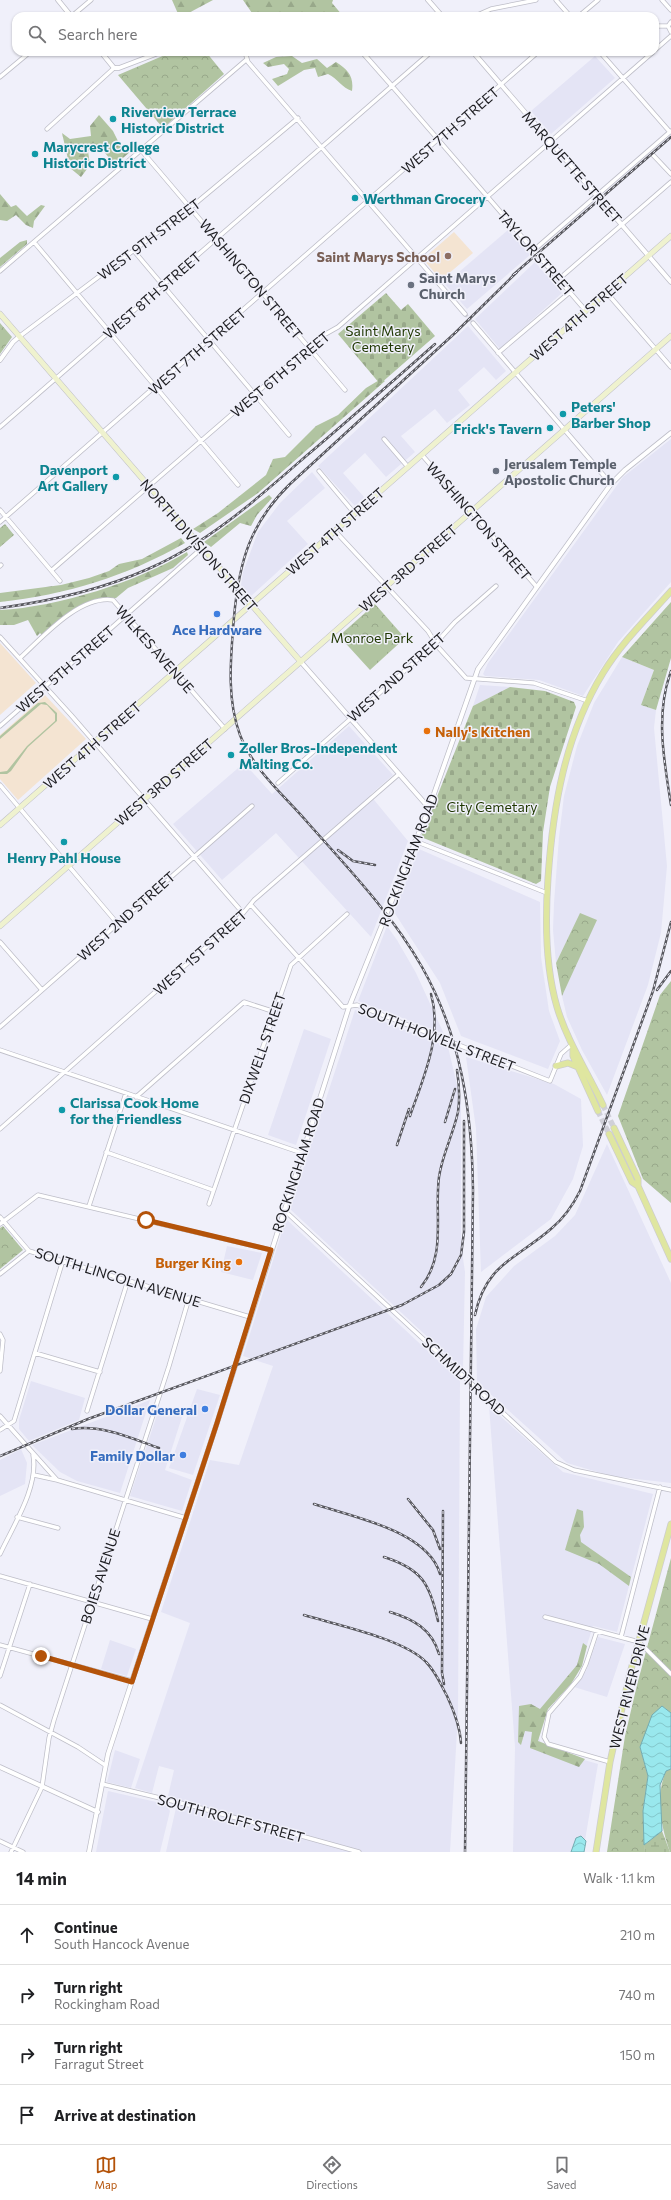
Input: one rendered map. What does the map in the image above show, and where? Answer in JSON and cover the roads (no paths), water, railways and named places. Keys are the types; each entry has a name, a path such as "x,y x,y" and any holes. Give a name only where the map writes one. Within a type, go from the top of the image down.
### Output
{"main road":[{"name":"WEST 4TH STREET","path":"0,825 671,236"},
{"name":"NORTH DIVISION STREET","path":"0,314 57,378 201,549 301,662"},
{"name":"WEST 3RD STREET","path":"0,926 671,336"},
{"path":"598,1111 573,1056 572,1047 557,1008 547,955 547,893 553,818 562,771 574,734 588,702 617,652 671,591"},
{"path":"572,1047 578,1054 603,1105"},
{"path":"556,1066 568,1062 578,1067"},
{"path":"614,1128 638,1179 638,1186 671,1259"},
{"path":"609,1134 632,1182 638,1186"},
{"name":"WEST RIVER DRIVE","path":"596,1852 610,1762 639,1642 671,1524"}],"street":[{"path":"58,0 68,12"},
{"path":"76,12 91,0"},
{"path":"428,0 438,12"},
{"path":"484,12 491,9 536,0"},
{"path":"556,0 566,12"},
{"path":"584,12 598,0"},
{"path":"662,0 671,10"},
{"path":"668,26 671,22"},
{"path":"659,26 668,26"},
{"path":"668,26 671,32"},
{"name":"WEST 6TH STREET","path":"659,47 671,36"},
{"path":"0,77 25,56"},
{"path":"104,56 114,68"},
{"path":"47,129 114,68 125,68 152,56"},
{"path":"246,56 246,60 298,118 465,314"},
{"path":"366,56 392,86"},
{"name":"WEST 8TH STREET","path":"0,427 426,56"},
{"name":"MARQUETTE STREET","path":"477,56 671,282"},
{"name":"WEST 7TH STREET","path":"0,522 534,56"},
{"path":"534,250 670,132 603,56"},
{"name":"WEST 6TH STREET","path":"52,570 149,488 322,336 338,327 648,56"},
{"path":"0,271 246,60"},
{"name":"TAYLOR STREET","path":"392,86 586,311"},
{"name":"WEST 9TH STREET","path":"0,360 13,342 20,336 190,208 298,118"},
{"name":"WASHINGTON STREET","path":"141,150 345,390"},
{"path":"654,155 671,174"},
{"path":"559,279 671,182"},
{"path":"34,242 238,485"},
{"path":"134,251 289,435"},
{"path":"498,353 570,292"},
{"path":"606,293 671,367"},
{"path":"473,323 611,484 625,470 671,432"},
{"name":"WASHINGTON STREET","path":"384,439 408,467"},
{"name":"WASHINGTON STREET","path":"422,455 536,586"},
{"path":"319,471 355,514"},
{"name":"ROCKINGHAM ROAD","path":"89,1852 98,1812 105,1765 186,1518 349,1007 429,808 474,679 478,669 536,586 576,534 611,484"},
{"path":"0,510 60,581"},
{"path":"335,531 428,631 436,643 466,678 534,683 588,702"},
{"name":"WEST 5TH STREET","path":"0,726 201,549"},
{"name":"WEST 2ND STREET","path":"278,783 436,643 455,622 496,586"},
{"name":"WILKES AVENUE","path":"20,658 64,618 79,608 100,600 113,600 225,729"},
{"path":"0,637 95,742 243,913"},
{"name":"NORTH DIVISION STREET","path":"301,662 429,808"},
{"name":"WEST 1ST STREET","path":"0,1129 240,918 254,900 398,774"},
{"path":"0,785 117,923"},
{"name":"WEST 2ND STREET","path":"0,1027 252,806"},
{"path":"415,842 547,893"},
{"name":"SOUTH HOWELL STREET","path":"251,905 340,1004 349,1007 357,1005 550,1081 564,1049 572,1047"},
{"name":"DIXWELL STREET","path":"209,1204 291,965 298,957 347,914"},
{"path":"0,942 42,990"},
{"path":"136,1096 244,1002 275,1012"},
{"path":"0,1050 302,1153"},
{"path":"89,1206 126,1093"},
{"path":"106,1152 213,1190"},
{"path":"0,1224 38,1195 271,1250"},
{"name":"SCHMIDT ROAD","path":"284,1210 556,1462 574,1470 645,1486 671,1490"},
{"name":"SOUTH LINCOLN AVENUE","path":"0,1217 29,1251 250,1317"},
{"path":"0,1274 29,1251"},
{"path":"0,1430 14,1421 63,1260"},
{"path":"87,1411 128,1280"},
{"name":"BOIES AVENUE","path":"11,1852 42,1787 50,1732 169,1366 189,1298"},
{"path":"0,1334 3,1340 0,1371"},
{"path":"35,1353 100,1372"},
{"path":"0,1416 57,1480"},
{"path":"0,1554 32,1483 34,1475 33,1454"},
{"path":"34,1475 57,1480 186,1518"},
{"path":"621,1637 660,1488"},
{"path":"17,1518 58,1528"},
{"path":"0,1576 152,1619"},
{"path":"0,1676 30,1584"},
{"path":"545,1618 639,1642 671,1674"},
{"path":"596,1631 586,1664 580,1677 551,1709 544,1737 548,1744 610,1762"},
{"path":"0,1645 132,1682"},
{"path":"0,1705 50,1732 105,1765"},
{"path":"0,1767 98,1812"},
{"name":"SOUTH ROLFF STREET","path":"102,1784 193,1806 359,1852"},
{"path":"0,1841 23,1852"}],"water":[{"path":"662,1706 671,1713 671,1769 666,1771 660,1785 662,1831 644,1845 643,1811 648,1776 640,1747 652,1715"},
{"path":"581,1836 586,1841 584,1852 571,1852 576,1838"}],"tunnel":[{"path":"465,314 473,323"},
{"path":"603,1105 614,1128"},
{"path":"598,1111 609,1134"}],"railway":[{"path":"513,275 671,137"},
{"path":"465,1852 473,1190 470,1132 462,1075 446,1020 435,993 410,947 369,892 270,782 253,760 246,748 240,735 233,706 231,691 231,661 236,597 243,561 256,529 276,499 290,484 455,333 517,272"},
{"path":"0,608 38,602 94,589 148,569 191,546 231,519 269,489 435,344"},
{"path":"671,671 663,704 662,721 662,738 671,805"},
{"path":"338,850 353,861 375,865"},
{"path":"475,1315 480,1298 487,1284 495,1273 515,1255 539,1239 556,1224 568,1211 580,1191 653,991 671,922"},
{"path":"657,990 671,971"},
{"path":"410,1116 426,1072 433,1041 435,1025 431,994"},
{"path":"421,1287 429,1275 437,1248 439,1177 458,1112 459,1091 457,1070"},
{"path":"445,1122 455,1089"},
{"path":"397,1145 409,1109"},
{"path":"0,1456 88,1419 402,1305 439,1285 451,1274 461,1255 464,1232 464,1121"},
{"path":"72,1429 83,1428 105,1430 159,1448"},
{"path":"408,1499 433,1530 440,1549"},
{"path":"314,1504 368,1521 405,1536 421,1547 433,1559 440,1574"},
{"path":"443,1511 442,1673 444,1684"},
{"path":"384,1557 407,1567 416,1573 422,1580 432,1597 438,1621"},
{"path":"390,1612 406,1618 420,1626 432,1638 439,1654"},
{"path":"304,1615 351,1628 402,1646 426,1662 435,1674 450,1702 458,1725 461,1743"}],"place":[{"name":"Riverview Terrace Historic District","path":"113,119"},
{"name":"Marycrest College Historic District","path":"35,154"},
{"name":"Werthman Grocery","path":"355,198"},
{"name":"Saint Marys School","path":"448,256"},
{"name":"Saint Marys Church","path":"411,285"},
{"name":"Peters' Barber Shop","path":"563,414"},
{"name":"Frick's Tavern","path":"550,428"},
{"name":"Jerusalem Temple Apostolic Church","path":"496,471"},
{"name":"Davenport Art Gallery","path":"116,477"},
{"name":"Ace Hardware","path":"217,614"},
{"name":"Nally's Kitchen","path":"427,731"},
{"name":"Zoller Bros-Independent Malting Co.","path":"231,755"},
{"name":"Henry Pahl House","path":"64,842"},
{"name":"Clarissa Cook Home for the Friendless","path":"62,1110"},
{"name":"Burger King","path":"239,1262"},
{"name":"Dollar General","path":"205,1409"},
{"name":"Family Dollar","path":"183,1455"}],"park label":[{"name":"Saint Marys Cemetery","path":"383,338"},
{"name":"Monroe Park","path":"372,637"},
{"name":"City Cemetary","path":"492,806"}]}
